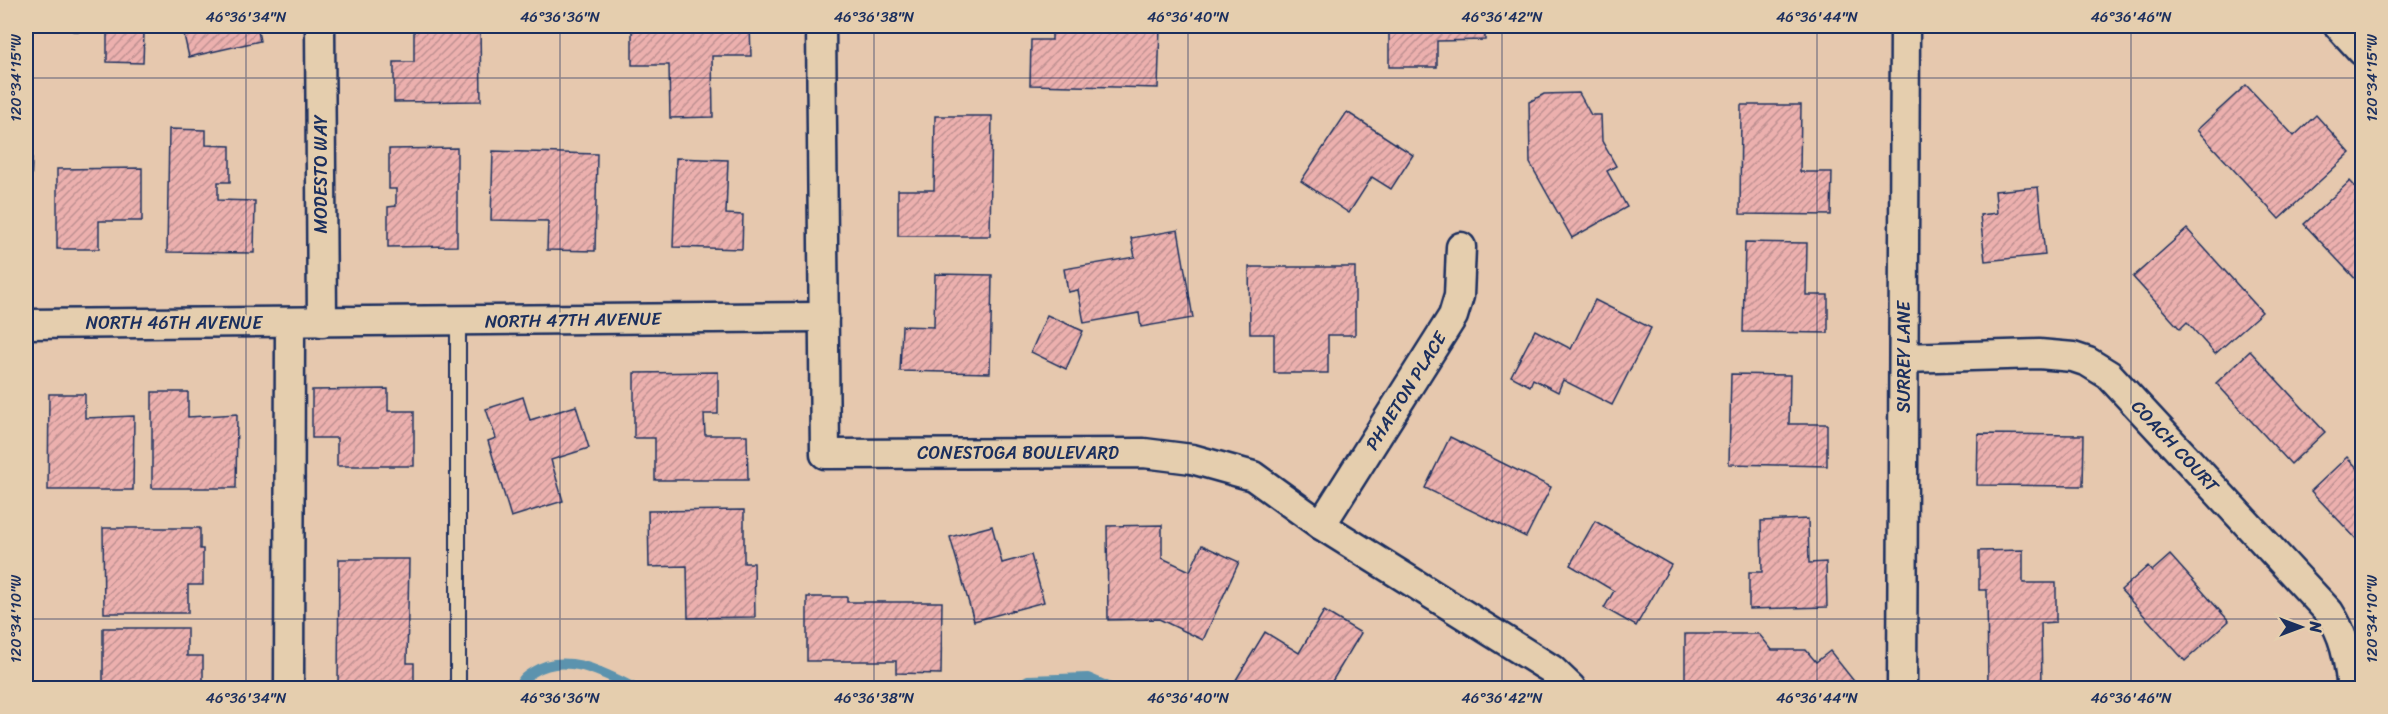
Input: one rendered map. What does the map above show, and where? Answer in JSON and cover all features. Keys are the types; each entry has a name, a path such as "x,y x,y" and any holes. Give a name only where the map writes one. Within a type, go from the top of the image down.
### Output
{"street":[{"name":"MODESTO WAY","path":"320,26 322,322"},
{"name":"CONESTOGA BOULEVARD","path":"820,26 825,454 1144,453 1192,459 1253,476 1321,525 1551,669 1571,688"},
{"name":"SURREY LANE","path":"1902,688 1905,26"},
{"path":"2339,26 2362,51"},
{"name":"PHAETON PLACE","path":"1321,525 1454,316 1459,296 1461,247"},
{"name":"NORTH 47TH AVENUE","path":"322,322 824,317"},
{"name":"NORTH 46TH AVENUE","path":"26,324 322,322"},
{"path":"289,688 290,323"},
{"name":"COACH COURT","path":"1904,358 2039,354 2073,357 2088,362 2109,375 2329,612 2341,631 2349,660 2352,688"}],"lane":[{"path":"458,322 458,688"}],"building":[{"path":"73,26 143,26 143,32 73,31"},
{"path":"182,26 257,26 260,41 189,57"},
{"path":"414,26 480,26 481,101 394,102 394,62 414,62"},
{"path":"632,26 750,26 751,56 712,56 713,117 670,118 669,65 632,65"},
{"path":"1052,26 1160,26 1158,88 1030,85 1031,40 1052,40"},
{"path":"1247,26 1291,26 1291,29 1247,30"},
{"path":"1389,26 1485,26 1485,40 1437,41 1437,67 1389,67"},
{"path":"107,32 144,33 143,63 107,62"},
{"path":"2246,85 2294,136 2316,115 2350,153 2279,219 2197,130"},
{"path":"1579,93 1591,115 1601,115 1602,141 1616,166 1607,171 1627,207 1572,238 1530,163 1529,102 1544,94"},
{"path":"1741,105 1801,105 1800,172 1832,172 1831,215 1740,214"},
{"path":"1347,112 1413,155 1391,189 1372,177 1349,213 1301,181"},
{"path":"935,116 992,116 990,236 898,236 898,190 934,190"},
{"path":"169,129 206,130 206,145 230,146 230,182 218,182 218,200 255,201 254,253 167,252"},
{"path":"26,135 33,135 31,184 26,184"},
{"path":"457,148 457,246 388,247 388,207 396,206 396,189 389,189 389,149"},
{"path":"493,151 597,154 595,251 547,250 548,221 491,220"},
{"path":"676,158 728,160 726,214 743,215 742,249 673,247"},
{"path":"142,168 142,221 99,221 99,249 57,249 57,169"},
{"path":"2350,181 2362,194 2362,286 2304,224"},
{"path":"2038,187 2045,255 1985,261 1980,215 1997,213 1995,191"},
{"path":"2187,229 2262,312 2215,354 2187,322 2180,329 2133,277"},
{"path":"1178,230 1193,318 1141,327 1139,313 1084,323 1078,290 1068,292 1064,269 1135,257 1131,238"},
{"path":"1745,242 1807,243 1806,295 1828,295 1828,333 1743,332"},
{"path":"1249,267 1355,267 1355,335 1328,335 1328,373 1274,373 1274,334 1250,334"},
{"path":"935,274 992,275 990,373 900,371 902,326 934,327"},
{"path":"1595,300 1651,328 1612,405 1563,380 1558,392 1533,379 1530,386 1511,376 1535,330 1571,349"},
{"path":"1047,315 1083,331 1066,369 1031,352"},
{"path":"2250,351 2325,432 2291,464 2216,383"},
{"path":"718,372 718,414 704,414 705,435 747,435 748,480 655,480 655,438 634,438 634,373"},
{"path":"1731,374 1790,375 1789,424 1827,424 1827,466 1729,464"},
{"path":"388,389 388,411 414,411 414,466 337,466 337,438 312,438 312,390"},
{"path":"152,392 188,392 188,417 237,414 236,488 152,488"},
{"path":"49,394 85,394 85,418 134,416 133,490 48,490"},
{"path":"523,397 530,420 576,406 589,448 551,460 563,501 511,517 488,441 496,438 486,409"},
{"path":"1978,434 2084,435 2083,486 1977,485"},
{"path":"1450,437 1551,487 1526,537 1425,488"},
{"path":"2347,457 2362,473 2362,545 2311,491"},
{"path":"744,510 744,563 754,563 755,617 688,618 687,566 649,567 648,511"},
{"path":"1808,519 1809,563 1826,562 1827,607 1749,609 1749,572 1762,572 1761,521"},
{"path":"1595,521 1671,565 1636,626 1604,608 1614,591 1570,565"},
{"path":"1162,525 1162,558 1190,571 1202,545 1239,562 1203,640 1159,619 1108,620 1107,526"},
{"path":"992,526 1002,563 1031,555 1044,602 974,621 950,537"},
{"path":"103,528 200,528 200,549 203,549 203,585 188,585 188,613 104,613"},
{"path":"2023,550 2023,583 2056,583 2056,622 2041,623 2042,688 1988,688 1987,590 1979,590 1979,551"},
{"path":"2170,555 2229,621 2185,661 2121,590 2148,566 2152,571"},
{"path":"339,559 409,559 407,663 414,663 414,687 338,686"},
{"path":"807,597 847,597 847,602 942,602 941,674 896,673 896,661 807,661"},
{"path":"1324,611 1361,633 1328,688 1231,688 1265,632 1299,653"},
{"path":"103,628 187,628 187,656 203,656 203,688 103,688"},
{"path":"1685,634 1759,634 1772,650 1806,650 1816,662 1830,651 1857,685 1852,688 1685,688"}],"waterway":[{"path":"518,688 524,678 533,672 545,666 558,664 584,666 634,688"},
{"path":"1014,688 1028,680 1088,678 1111,688"}]}
